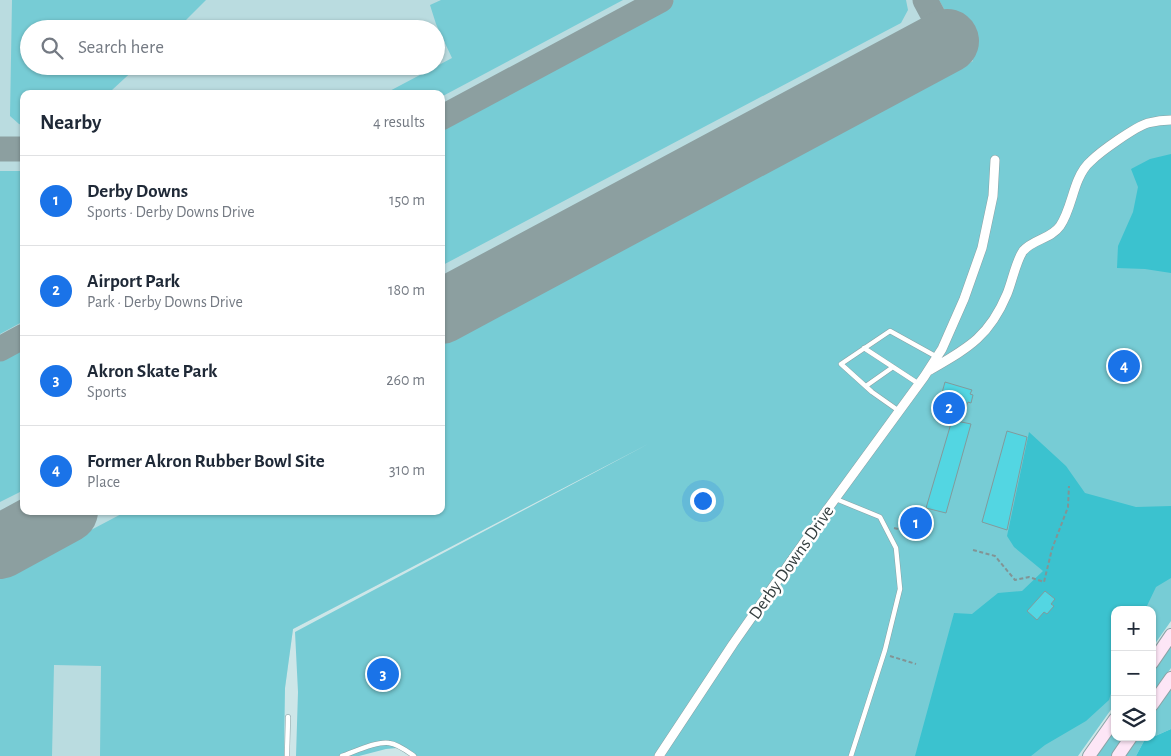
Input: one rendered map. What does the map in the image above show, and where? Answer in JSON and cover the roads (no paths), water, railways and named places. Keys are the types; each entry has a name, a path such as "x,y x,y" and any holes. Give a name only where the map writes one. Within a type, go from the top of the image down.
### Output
{"main road":[{"path":"1156,657 1171,635"},
{"path":"1156,699 1171,678"},
{"path":"1089,756 1111,725"},
{"path":"1118,756 1128,741"}],"street":[{"name":"Derby Downs Drive","path":"928,371 963,351 985,332 1006,296 1018,260 1033,243 1055,232 1061,224 1085,167 1133,130 1148,123 1171,120"},
{"name":"Derby Downs Drive","path":"659,756 734,644 937,357 964,299 982,248 990,211 995,160"}],"lane":[{"path":"899,411 841,364 890,331 937,357"},
{"path":"864,348 919,384"},
{"path":"866,386 894,367"},
{"path":"836,498 880,517 896,548 900,589 883,654 851,756"},
{"path":"287,756 288,717"},
{"path":"342,756 381,743 395,745 414,756"}],"place":[{"name":"Former Akron Rubber Bowl Site","path":"1124,366"},
{"name":"Airport Park","path":"949,408"},
{"name":"Derby Downs","path":"916,523"},
{"name":"Akron Skate Park","path":"383,674"}]}
